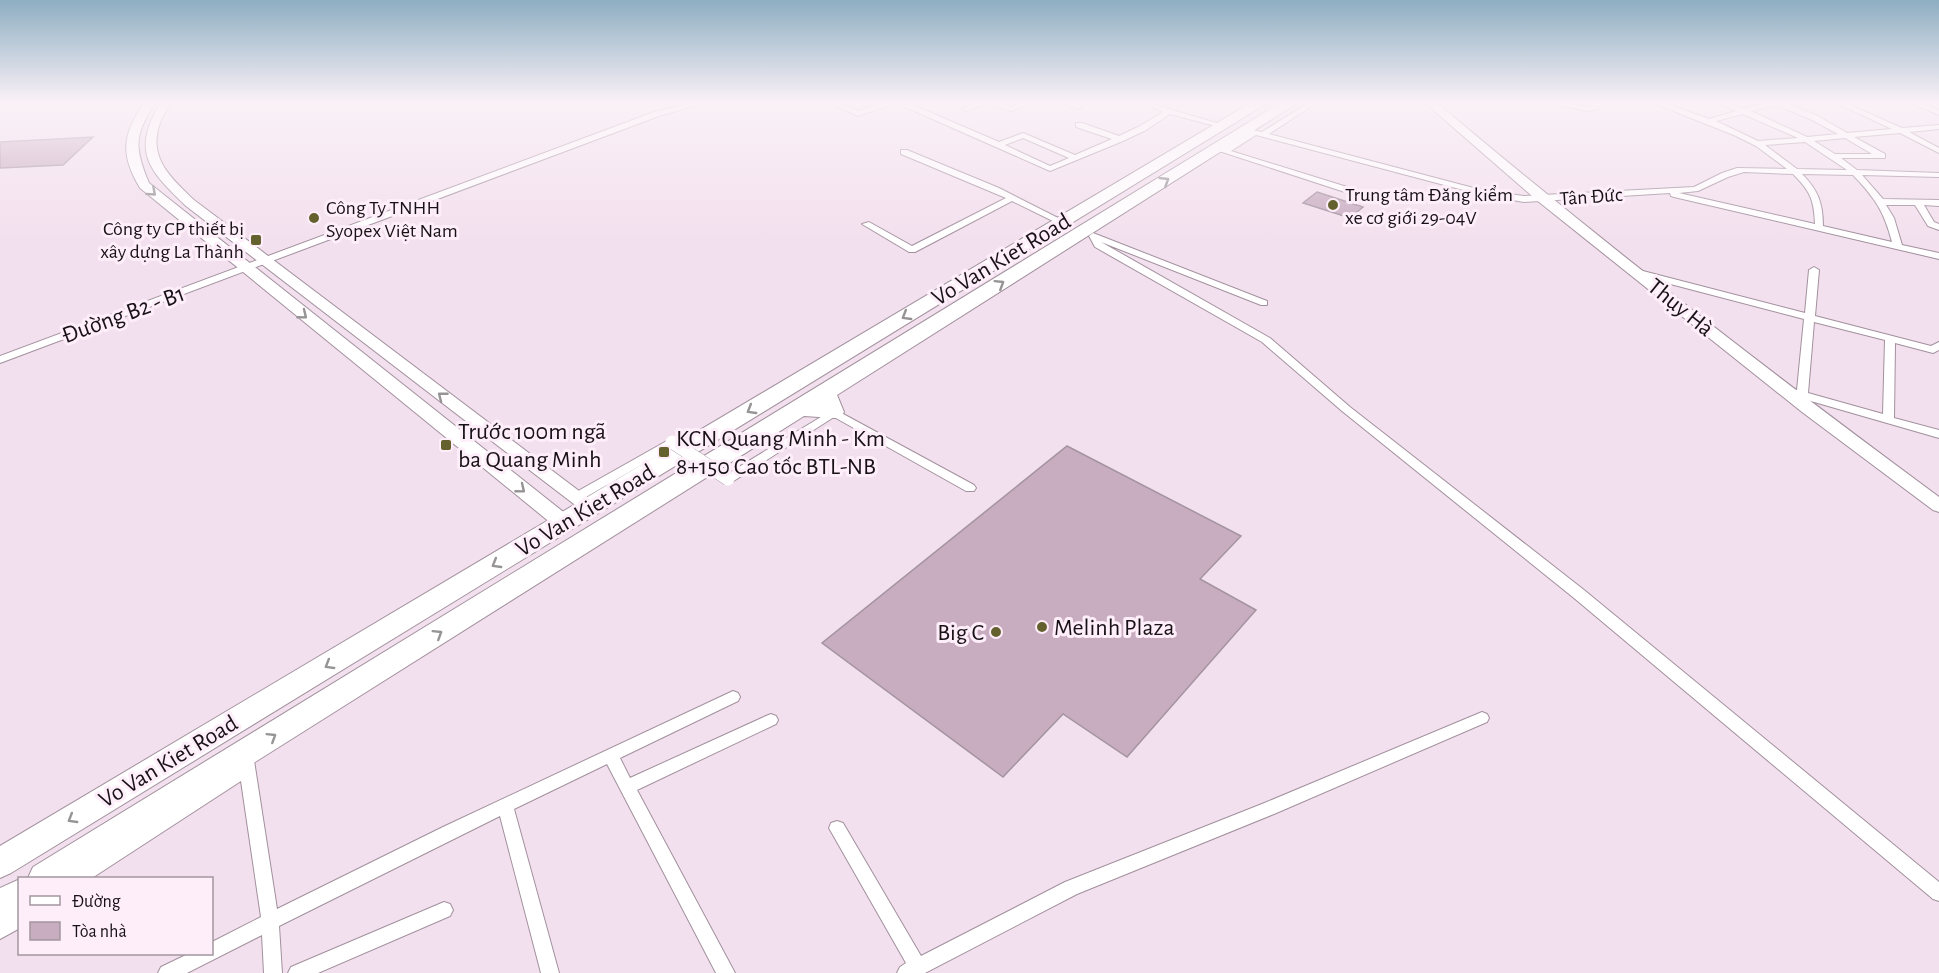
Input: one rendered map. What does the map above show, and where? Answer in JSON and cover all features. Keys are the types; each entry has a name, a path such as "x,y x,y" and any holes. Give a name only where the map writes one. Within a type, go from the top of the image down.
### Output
{"highway":[{"name":"Vo Van Kiet Road","path":"0,863 582,502 1186,147"},
{"name":"Vo Van Kiet Road","path":"47,877 245,761 587,541 661,495 820,405 916,344 964,307 1088,234 1227,147"},
{"path":"582,502 613,525"},
{"path":"557,518 587,541"},
{"path":"0,906 18,895"}],"street":[{"path":"133,147 132,157 142,182 171,209 557,518"},
{"path":"151,147 162,177 190,203 582,502 672,442 728,479 820,405 970,488"},
{"name":"Đường B2 - B1","path":"0,360 567,147"},
{"path":"1003,147 1050,170 1101,147"},
{"path":"1052,147 1076,158"},
{"name":"Tân Đức","path":"1313,147 1485,193 1543,200 1695,189 1727,172 1736,171 1939,175"},
{"name":"Thụy Hà","path":"1482,147 1543,200 1939,506"},
{"path":"1760,147 1782,161 1812,189 1819,211 1819,227"},
{"path":"1819,147 1855,173 1882,202 1892,218 1898,246"},
{"path":"1833,156 1882,156 1868,147"},
{"path":"1222,150 1357,193"},
{"path":"904,152 1062,222"},
{"path":"1662,191 1939,256"},
{"path":"866,224 912,250 1012,198"},
{"path":"1882,202 1939,203"},
{"path":"1918,203 1931,224 1939,227"},
{"path":"1088,234 1142,253 1264,303"},
{"path":"1088,234 1108,251 1266,340 1346,409 1579,594 1939,893"},
{"path":"1802,395 1814,270"},
{"path":"1638,273 1937,351"},
{"path":"1888,420 1890,339"},
{"path":"1786,390 1939,434"},
{"path":"213,950 505,806 733,697"},
{"path":"837,828 912,970 1071,888 1268,809 1482,718"},
{"path":"627,787 771,720"},
{"path":"610,755 726,973"},
{"path":"81,877 245,761 270,922 273,973"},
{"path":"505,806 550,973"},
{"path":"297,973 444,910"},
{"path":"0,930 18,919"},
{"path":"167,973 205,955"}],"building":[{"path":"0,147 82,147 63,165 0,168"},
{"name":"Trung tâm Đăng kiểm xe cơ giới 29-04V","path":"1317,192 1363,207 1350,218 1303,203"},
{"name":"Melinh Plaza","path":"1067,446 1241,536 1200,579 1256,610 1127,757 1063,714 1003,777 822,643"}],"place":[{"name":"Trung tâm Đăng kiểm xe cơ giới 29-04V","path":"1333,205"},
{"name":"Công Ty TNHH Syopex Việt Nam","path":"314,218"},
{"name":"Công ty CP thiết bị xây dựng La Thành","path":"256,240"},
{"name":"Trước 100m ngã ba Quang Minh","path":"446,445"},
{"name":"KCN Quang Minh - Km 8+150 Cao tốc BTL-NB","path":"664,452"},
{"name":"Melinh Plaza","path":"1042,627"},
{"name":"Big C","path":"996,632"}]}
